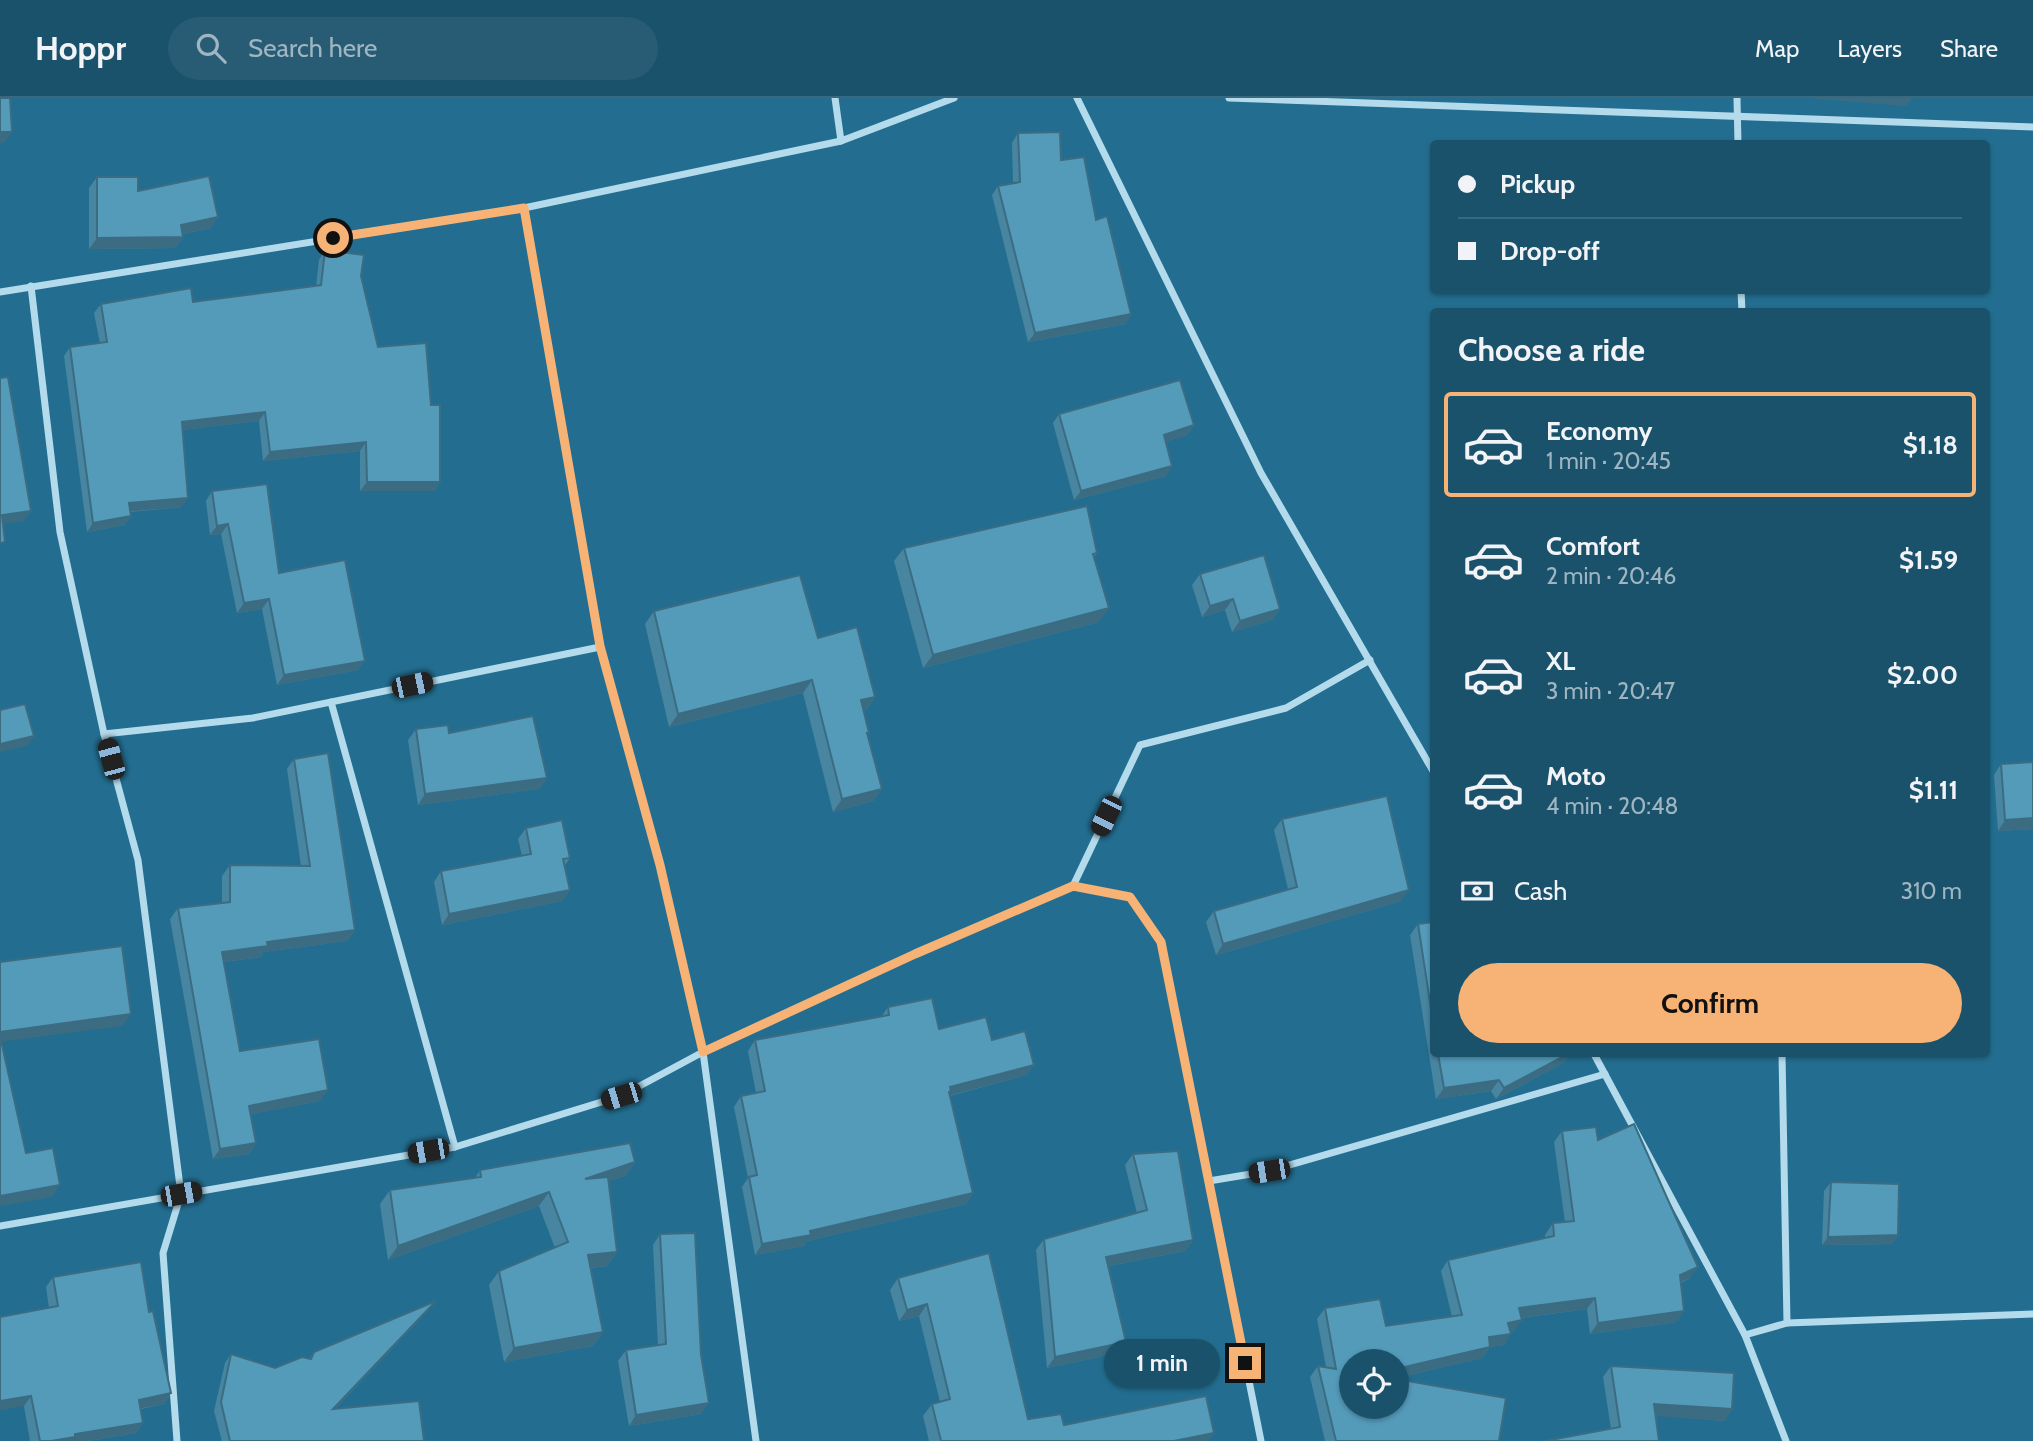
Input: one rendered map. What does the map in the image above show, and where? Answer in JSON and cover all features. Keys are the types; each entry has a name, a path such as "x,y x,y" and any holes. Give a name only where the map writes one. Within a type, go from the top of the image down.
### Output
{"street":[{"path":"835,98 841,141"},
{"path":"0,292 524,208 841,141 954,98"},
{"path":"1077,98 1261,473 1430,766"},
{"path":"1229,98 2033,127"},
{"path":"1737,98 1738,140"},
{"path":"524,208 600,646 660,865 703,1052 756,1441"},
{"path":"31,286 60,532 104,734 138,860 181,1194 163,1253 177,1441"},
{"path":"104,734 253,718 600,646"},
{"path":"1073,886 1140,745 1286,708 1370,660"},
{"path":"331,702 455,1147"},
{"path":"0,1226 455,1147 621,1096 703,1052 915,954 1073,886 1130,897 1161,942 1261,1441"},
{"path":"1596,1057 1745,1335 1786,1441"},
{"path":"1783,1057 1787,1323"},
{"path":"1209,1181 1269,1171 1605,1074"},
{"path":"1745,1335 1787,1323 2033,1314"}],"building":[{"path":"0,98 10,98 12,132 0,132"},
{"path":"1060,132 1061,160 1084,157 1096,220 1107,216 1131,314 1035,333 998,186 1020,182 1018,133"},
{"path":"209,176 218,217 181,225 183,237 97,238 97,177 138,177 138,191"},
{"path":"325,250 364,255 361,276 378,347 426,343 431,405 440,405 440,482 367,482 366,442 270,452 265,412 182,422 188,498 129,503 131,516 93,523 70,347 107,342 101,304 191,288 193,302 321,285"},
{"path":"8,377 31,511 2,515 5,542 0,543 0,378"},
{"path":"1180,380 1194,425 1164,435 1172,466 1081,491 1059,414"},
{"path":"267,484 279,573 345,560 365,661 284,675 269,599 244,603 228,524 217,526 212,491"},
{"path":"1087,506 1097,553 1093,554 1109,608 933,655 904,548"},
{"path":"1264,555 1280,609 1240,621 1233,599 1210,606 1200,574"},
{"path":"800,575 818,638 857,627 875,697 861,700 882,789 842,799 812,680 678,714 654,611"},
{"path":"25,704 34,736 0,744 0,710"},
{"path":"533,716 547,778 425,794 416,729 448,725 449,733"},
{"path":"328,753 355,930 267,942 268,946 222,952 240,1051 319,1039 328,1090 249,1106 256,1143 220,1149 178,908 230,902 230,865 310,866 294,759"},
{"path":"2033,762 2033,818 2005,820 2001,764"},
{"path":"1387,796 1409,890 1223,944 1214,911 1297,887 1282,819"},
{"path":"562,820 570,858 563,859 570,890 449,914 441,871 531,854 526,828"},
{"path":"1430,922 1430,1002 1418,924"},
{"path":"122,946 131,1014 0,1032 0,962"},
{"path":"932,998 939,1029 986,1017 992,1040 1025,1031 1034,1065 950,1087 973,1193 810,1231 811,1235 762,1244 749,1177 757,1175 741,1096 765,1091 755,1040 889,1015 888,1007"},
{"path":"0,1036 26,1153 53,1148 60,1185 0,1196"},
{"path":"1439,1057 1562,1057 1504,1088 1499,1080 1444,1088"},
{"path":"1634,1124 1698,1267 1680,1275 1684,1311 1598,1323 1595,1298 1519,1308 1522,1320 1508,1323 1511,1334 1489,1337 1490,1347 1409,1366 1409,1349 1339,1349 1339,1419 1409,1419 1409,1381 1506,1398 1499,1441 1336,1441 1318,1366 1336,1369 1325,1308 1380,1299 1386,1326 1462,1315 1448,1260 1554,1236 1553,1223 1574,1221 1562,1131 1596,1127 1598,1140"},
{"path":"630,1143 635,1162 585,1179 608,1177 617,1252 588,1255 603,1332 514,1348 499,1271 568,1242 549,1192 398,1246 390,1190 481,1177 480,1170"},
{"path":"1178,1151 1193,1240 1106,1257 1126,1342 1055,1357 1044,1239 1147,1210 1133,1154"},
{"path":"1831,1182 1899,1184 1898,1235 1828,1237"},
{"path":"695,1233 701,1355 709,1403 636,1415 626,1350 666,1344 660,1234"},
{"path":"989,1253 1028,1419 1061,1414 1064,1425 1206,1396 1214,1433 1174,1441 941,1441 932,1404 950,1399 927,1304 907,1310 898,1278"},
{"path":"141,1262 149,1312 153,1311 171,1393 139,1400 143,1423 40,1441 31,1396 0,1401 0,1317 58,1306 53,1277"},
{"path":"436,1301 333,1409 419,1401 424,1441 230,1441 221,1402 231,1354 275,1368 302,1357 311,1359 314,1352"},
{"path":"1611,1366 1734,1373 1732,1409 1654,1404 1659,1441 1545,1441 1620,1427"}],"route":[{"path":"333,238 524,208 600,646 660,865 703,1052 915,954 1073,886 1130,897 1161,942 1245,1363"}]}
